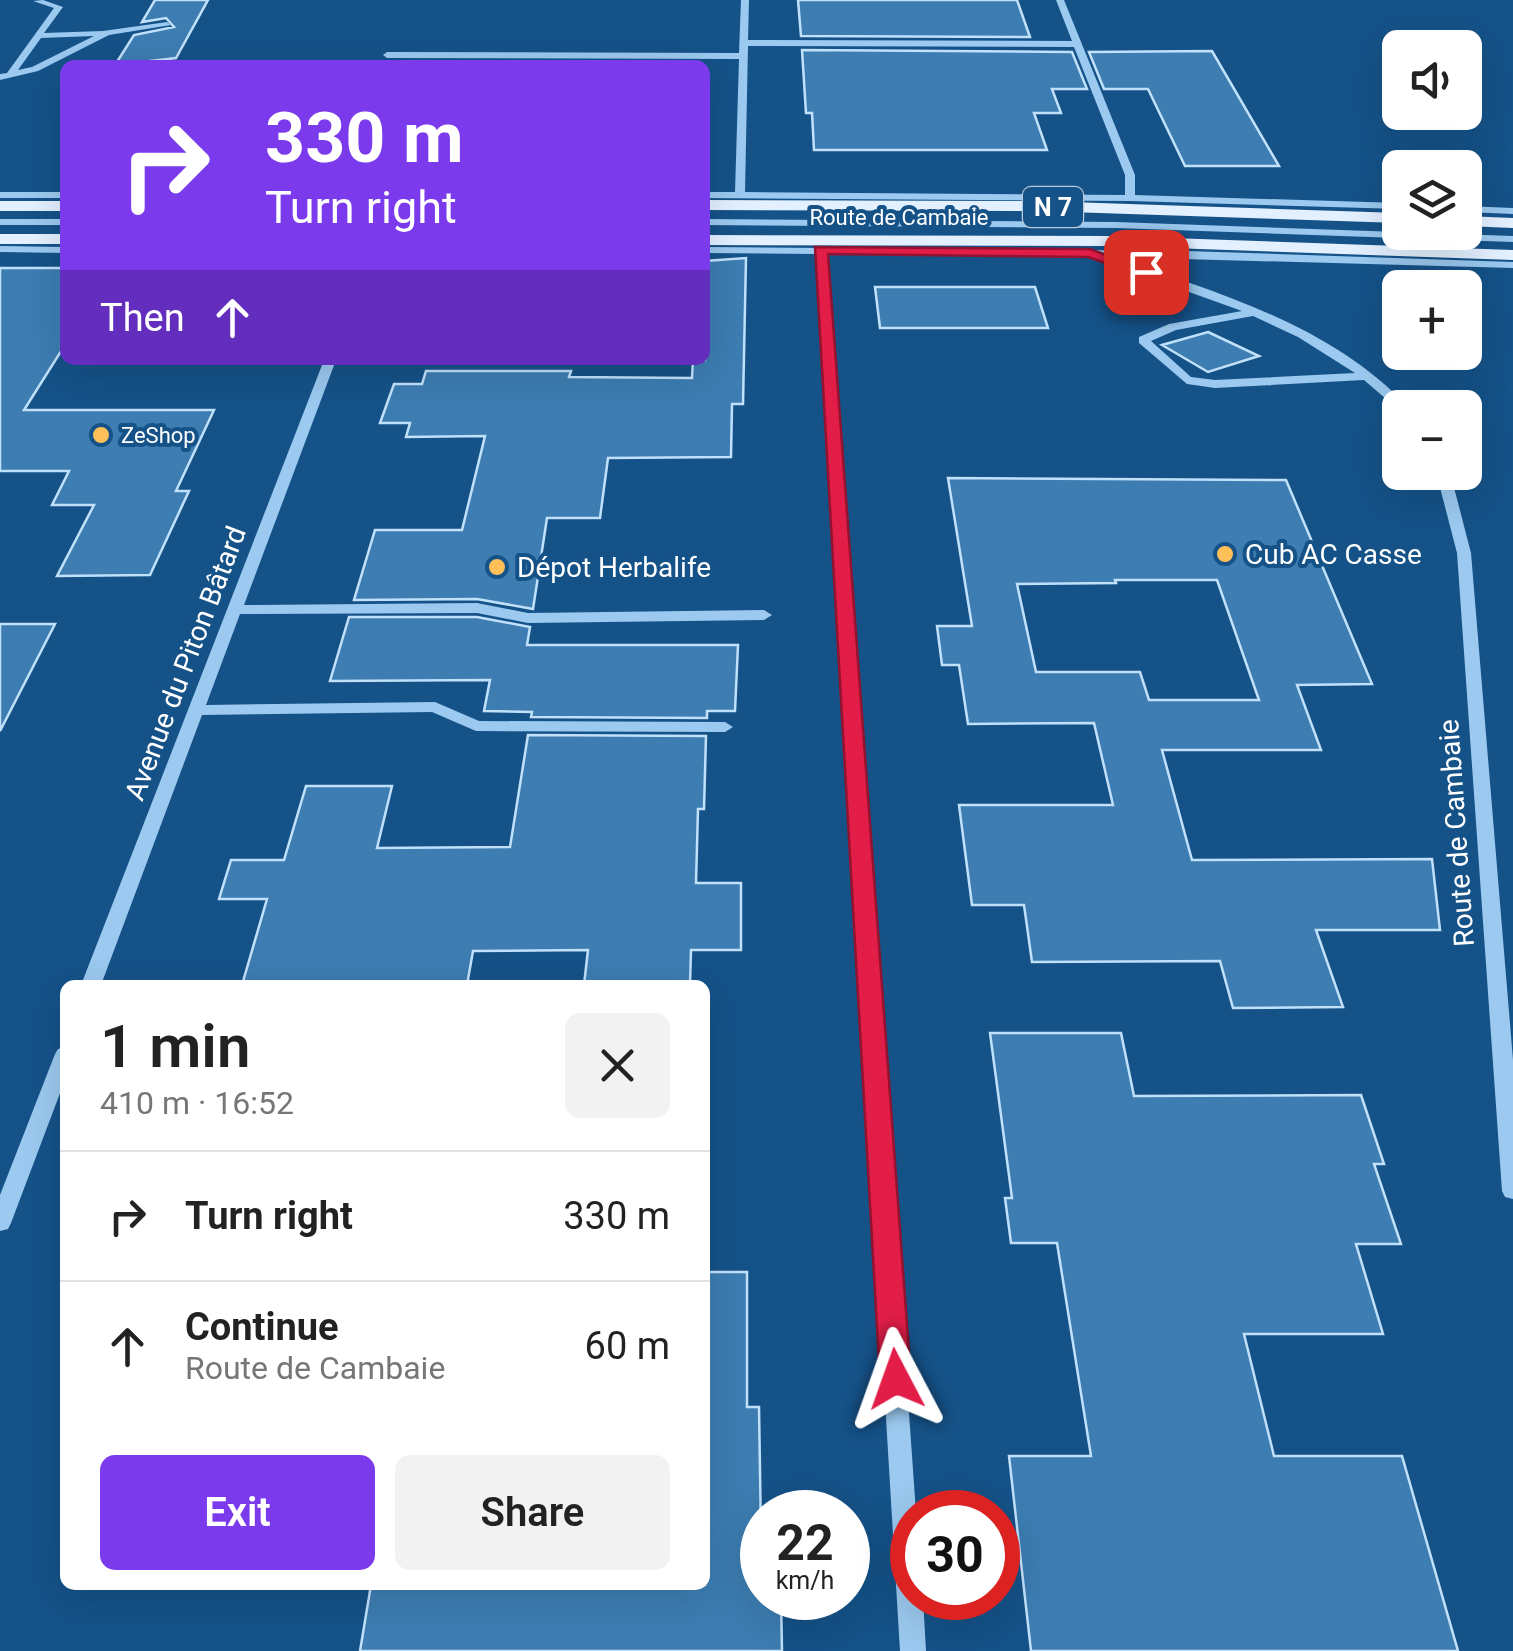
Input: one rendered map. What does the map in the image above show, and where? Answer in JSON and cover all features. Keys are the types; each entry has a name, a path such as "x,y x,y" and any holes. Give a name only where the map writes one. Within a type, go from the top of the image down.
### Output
{"main road":[{"name":"Route de Cambaie","path":"710,205 1039,206 1382,217"},
{"path":"0,206 60,206"},
{"path":"1482,222 1513,223"},
{"path":"0,239 60,239"},
{"name":"Route de Cambaie","path":"710,240 1112,241 1513,255"}],"street":[{"path":"740,195 745,0"},
{"path":"1060,0 1130,175 1130,198"},
{"path":"4,76 41,36 59,7 38,1"},
{"path":"41,36 167,25"},
{"path":"4,76 35,69 108,33"},
{"path":"745,43 1075,44"},
{"path":"387,55 744,56"},
{"path":"0,195 60,195"},
{"path":"710,195 1130,198 1382,205"},
{"path":"1482,210 1513,211"},
{"path":"0,222 60,222"},
{"path":"710,222 1116,225 1513,239"},
{"path":"0,249 60,250"},
{"path":"710,250 1187,254 1513,266"},
{"path":"820,250 914,1651"},
{"path":"1090,253 1290,327 1387,390"},
{"path":"1180,284 1187,254"},
{"path":"1252,313 1174,328 1143,340 1187,380 1215,384 1367,376"},
{"name":"Avenue du Piton Bâtard","path":"93,980 328,365"},
{"name":"Route de Cambaie","path":"1448,490 1464,553 1513,1192"},
{"path":"234,610 477,608 528,618 764,615"},
{"path":"196,710 435,707 476,726 726,727"},
{"path":"0,1224 60,1067"}],"building":[{"path":"155,0 208,0 176,58 118,60 134,35 174,27 166,18 142,22"},
{"path":"798,0 1017,0 1030,37 801,36"},
{"path":"802,50 1072,52 1087,89 1052,89 1061,113 1034,113 1047,150 814,150 812,113 806,113"},
{"path":"1212,51 1279,166 1185,166 1148,89 1104,89 1089,52"},
{"path":"746,258 743,404 732,404 731,457 608,458 600,518 547,518 533,609 477,599 354,600 375,530 462,530 485,436 406,437 410,423 380,423 394,384 422,384 426,371 571,371 569,377 692,378 693,365 710,365 710,261"},
{"path":"0,268 60,268 60,353 24,410 214,410 176,491 189,491 150,575 57,576 94,505 52,505 69,471 0,471"},
{"path":"875,287 1035,287 1048,328 880,328"},
{"path":"1208,332 1259,356 1208,372 1162,345"},
{"path":"948,478 1286,480 1372,684 1297,685 1321,750 1162,750 1192,860 1432,859 1440,930 1316,930 1343,1007 1233,1008 1220,961 1032,962 1024,905 972,905 959,805 1113,805 1094,723 968,724 959,665 942,665 937,626 972,626","holes":["1217,580 1259,700 1149,700 1140,672 1036,672 1017,584"]},
{"path":"349,617 477,617 530,627 527,645 738,645 735,711 707,711 707,718 531,717 532,712 484,711 490,680 330,681"},
{"path":"0,624 55,624 0,731"},
{"path":"528,735 706,736 704,809 698,809 696,883 741,883 741,950 691,950 690,980 585,980 588,950 473,951 468,980 243,980 267,899 219,899 231,860 284,860 306,786 392,786 377,848 510,847"},
{"path":"990,1033 1121,1033 1134,1096 1361,1095 1384,1164 1374,1164 1401,1244 1356,1244 1383,1334 1244,1334 1274,1456 1402,1456 1458,1651 1031,1651 1020,1554 1020,1490 1013,1490 1009,1456 1091,1456 1057,1243 1011,1243 1005,1198 1012,1198"},
{"path":"710,1272 747,1272 747,1407 759,1407 760,1490 740,1490 740,1620 781,1620 782,1651 360,1651 370,1590 710,1590"}],"place":[{"name":"ZeShop","path":"101,435"},
{"name":"Cub AC Casse","path":"1225,554"},
{"name":"Dépot Herbalife","path":"497,567"}],"route":[{"path":"896,1379 820,250 1090,253 1146,272"}]}
